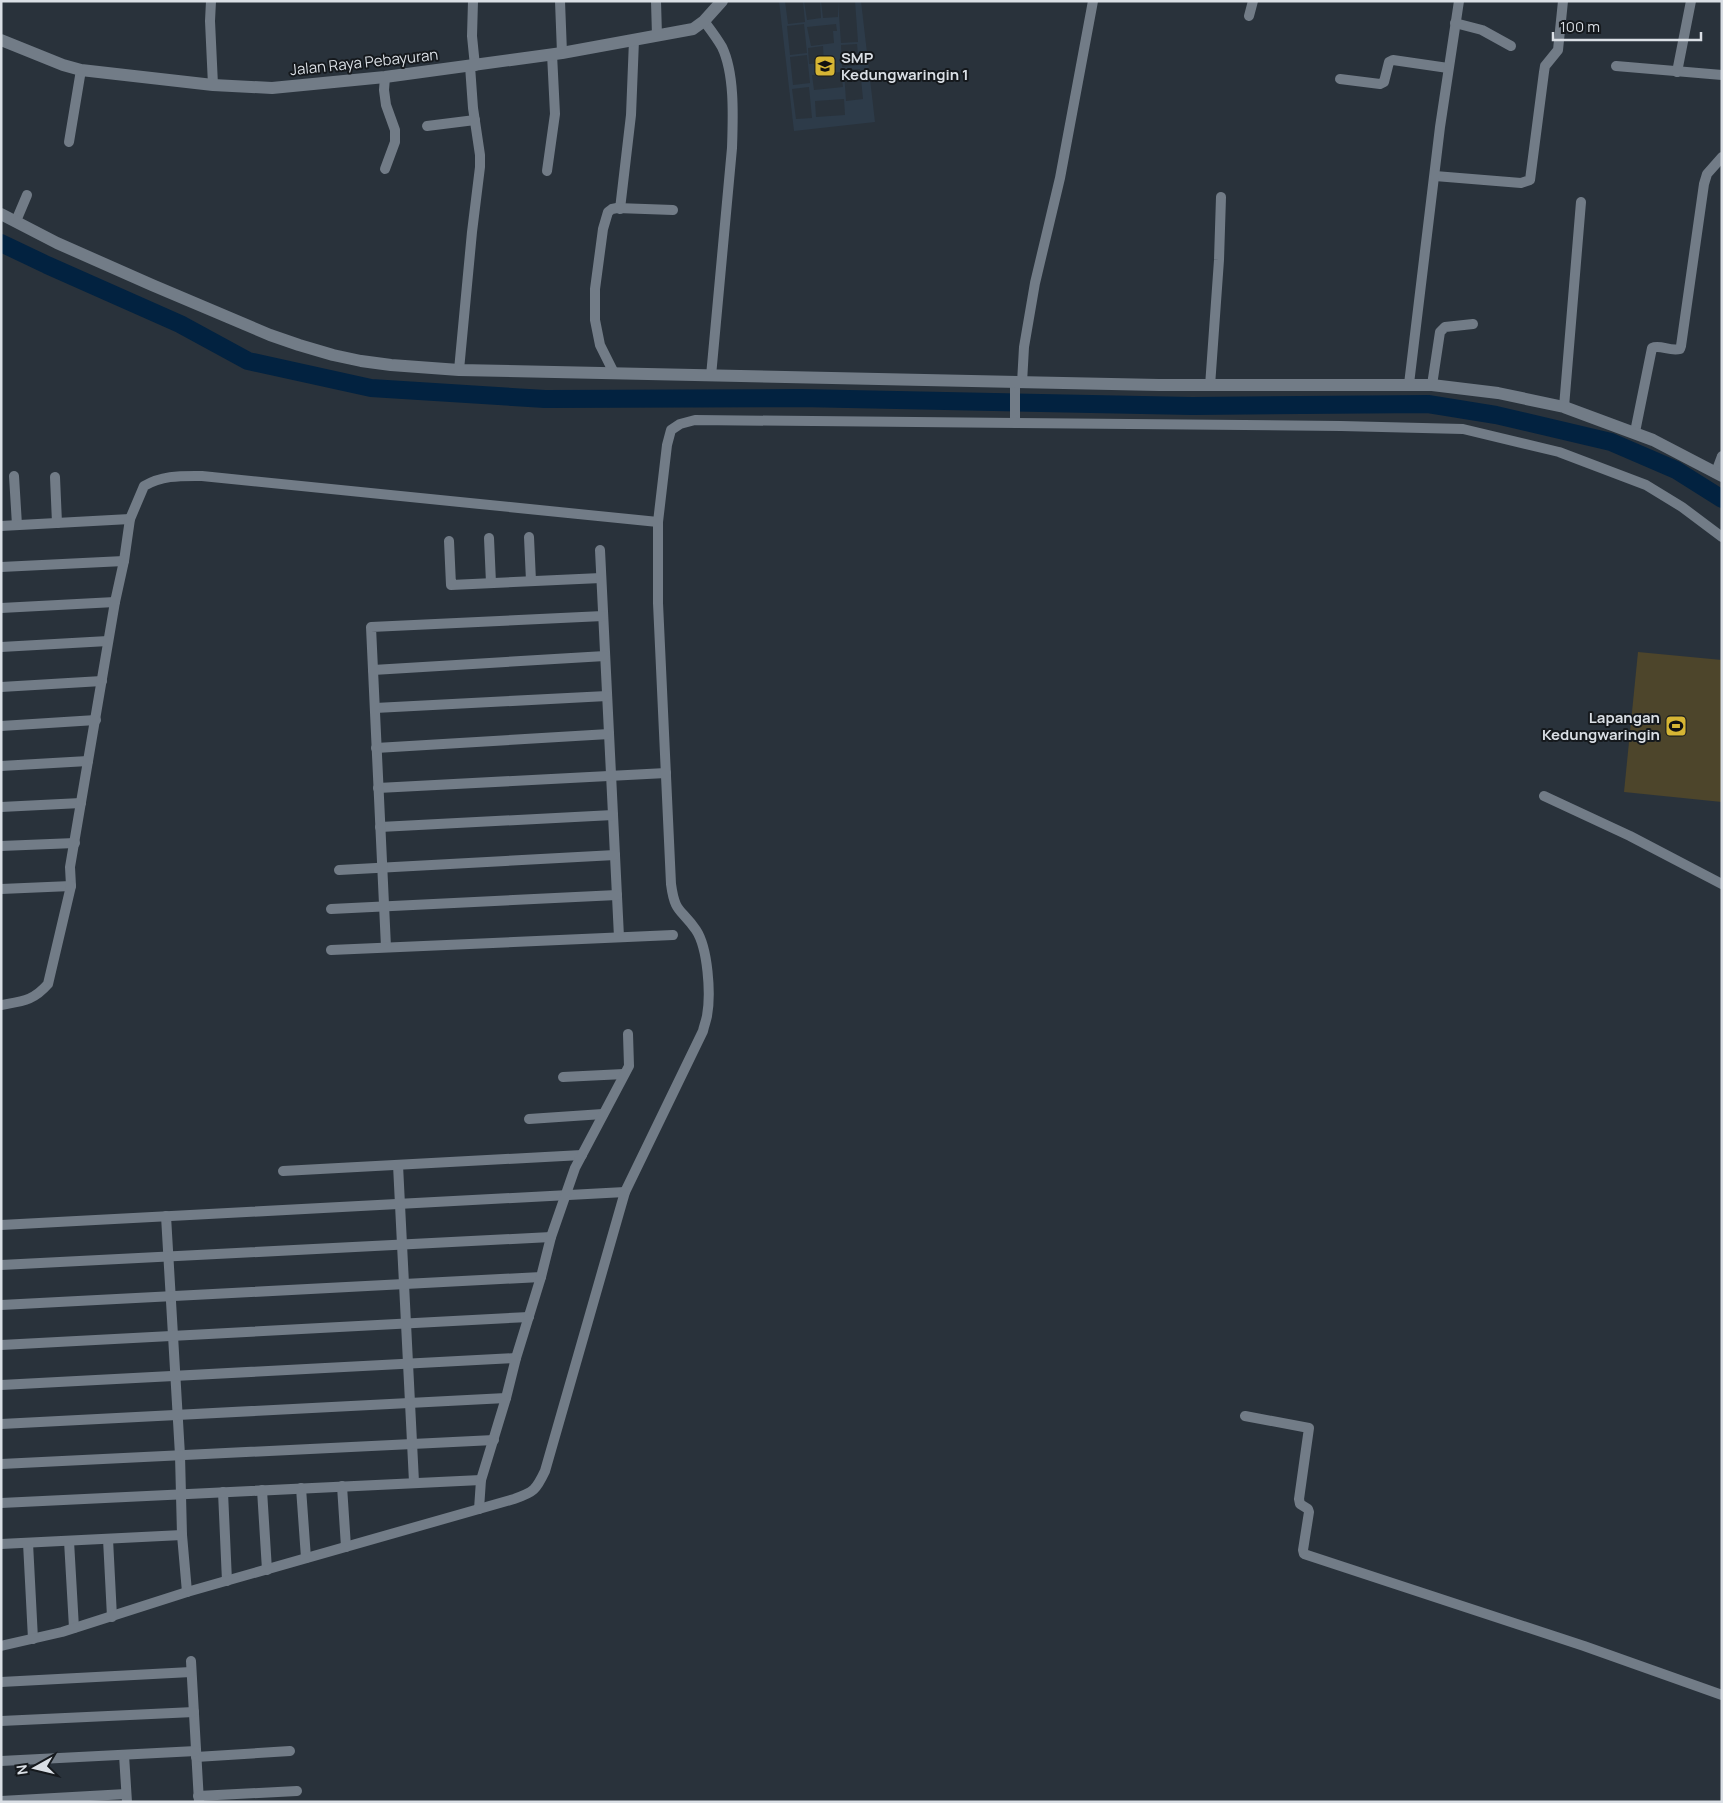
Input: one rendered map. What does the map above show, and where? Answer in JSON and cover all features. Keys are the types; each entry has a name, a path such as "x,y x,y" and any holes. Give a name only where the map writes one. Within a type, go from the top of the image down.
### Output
{"street":[{"path":"211,1 213,85"},
{"path":"458,370 480,167 472,66 473,1"},
{"path":"547,172 555,108 560,1"},
{"path":"656,1 657,36"},
{"name":"Jalan Raya Pebayuran","path":"1,40 63,65 81,70 213,85 272,88 472,66 657,36 692,29 704,21 722,1"},
{"path":"1015,423 1017,384 1035,283 1060,178 1093,1"},
{"path":"1250,16 1253,1"},
{"path":"1409,384 1448,68 1459,1"},
{"path":"1435,176 1521,183 1530,180 1545,66 1558,50 1563,1"},
{"path":"1677,72 1691,1"},
{"path":"704,21 722,48 726,60 732,121 732,148 711,376"},
{"path":"1455,22 1482,30 1511,46"},
{"path":"620,209 632,106 634,40"},
{"path":"1340,79 1380,84 1384,82 1389,62 1393,60 1448,68"},
{"path":"1616,66 1722,75"},
{"path":"69,142 81,70"},
{"path":"385,77 386,105 395,130 395,142 385,169"},
{"path":"427,126 475,120"},
{"path":"1635,432 1652,348 1675,350 1680,349 1681,346 1704,184 1707,174 1722,157"},
{"path":"16,221 26,195"},
{"path":"1210,386 1219,260 1221,197"},
{"path":"1564,407 1581,202"},
{"path":"614,373 600,346 595,320 596,289 603,229 608,212 612,209 673,210"},
{"path":"1,214 57,243 270,335 333,355 362,361 458,370 1017,384 1210,386 1432,385 1498,393 1564,407 1635,432 1677,451 1719,474 1722,456"},
{"path":"1432,385 1440,332 1445,327 1473,324"},
{"path":"1,1646 74,1628 187,1592 532,1493 539,1486 545,1471 625,1192 707,1017 706,959 702,945 696,930 676,908 673,900 658,603 658,522 667,445 671,430 680,424 695,420 1341,426 1463,429 1559,452 1646,486 1682,507 1722,537"},
{"path":"14,476 17,525"},
{"path":"1,1005 38,995 48,984 71,886 70,867 96,720 114,602 124,560 130,519 144,486 159,478 168,476 202,476 658,522"},
{"path":"55,477 57,523"},
{"path":"1,526 130,519"},
{"path":"529,537 531,581"},
{"path":"488,538 491,583"},
{"path":"449,541 451,585 601,578"},
{"path":"600,550 619,937"},
{"path":"1,567 124,560"},
{"path":"1,608 114,602"},
{"path":"386,947 371,627 603,616"},
{"path":"1,647 108,641"},
{"path":"373,670 605,656"},
{"path":"1,687 102,682"},
{"path":"375,708 607,696"},
{"path":"1,726 96,720"},
{"path":"376,748 609,734"},
{"path":"1,766 88,761"},
{"path":"378,788 666,773"},
{"path":"1544,796 1630,836 1722,884"},
{"path":"1,807 81,803"},
{"path":"380,827 613,815"},
{"path":"1,846 75,843"},
{"path":"339,870 615,855"},
{"path":"1,889 71,886"},
{"path":"331,909 617,895"},
{"path":"331,950 673,935"},
{"path":"479,1508 481,1480 551,1237 565,1195 582,1155 629,1066 628,1034"},
{"path":"563,1077 624,1074"},
{"path":"529,1119 603,1114"},
{"path":"283,1171 582,1155"},
{"path":"398,1165 414,1482"},
{"path":"1,1224 625,1192"},
{"path":"166,1216 180,1455 182,1535 187,1592"},
{"path":"1,1264 551,1237"},
{"path":"1,1305 541,1277"},
{"path":"1,1345 529,1317"},
{"path":"1,1385 516,1358"},
{"path":"1,1424 506,1398"},
{"path":"1245,1416 1309,1428 1299,1499 1300,1504 1308,1509 1309,1512 1303,1550 1306,1555 1584,1646 1722,1696"},
{"path":"1,1464 494,1440"},
{"path":"1,1503 481,1480"},
{"path":"342,1486 346,1546"},
{"path":"301,1488 306,1558"},
{"path":"262,1490 267,1570"},
{"path":"223,1492 227,1582"},
{"path":"1,1544 182,1535"},
{"path":"108,1539 112,1617"},
{"path":"69,1541 74,1628"},
{"path":"28,1543 33,1639"},
{"path":"192,1661 198,1799 296,1790"},
{"path":"1,1682 191,1672"},
{"path":"1,1721 194,1712"},
{"path":"1,1761 124,1755 290,1751"},
{"path":"1,1801 127,1798 124,1755"}],"shaded area":[{"name":"SMP Kedungwaringin 1","path":"779,1 785,1 788,24 805,22 803,1 807,20 821,18 820,1 823,18 838,17 838,1 841,43 858,42 855,1 861,1 875,122 794,131","holes":["804,24 807,53 790,55 787,26","836,24 837,31 833,31 834,43 811,46 807,27","857,44 859,65 842,67 841,45","823,46 824,63 809,64 808,48","807,55 810,83 793,85 790,57","860,69 863,99 846,101 844,70","841,72 843,87 814,90 812,75","809,87 812,118 796,119 792,89","844,99 845,115 816,117 815,101"]},
{"name":"Lapangan Kedungwaringin","path":"1638,652 1722,660 1722,802 1624,792"}],"waterway":[{"path":"1,243 180,324 248,361 371,388 545,399 800,398 1192,406 1428,404 1496,415 1611,442 1676,470 1722,499"}],"place":[{"name":"SMP Kedungwaringin 1","path":"825,66"},
{"name":"Lapangan Kedungwaringin","path":"1676,726"}]}
